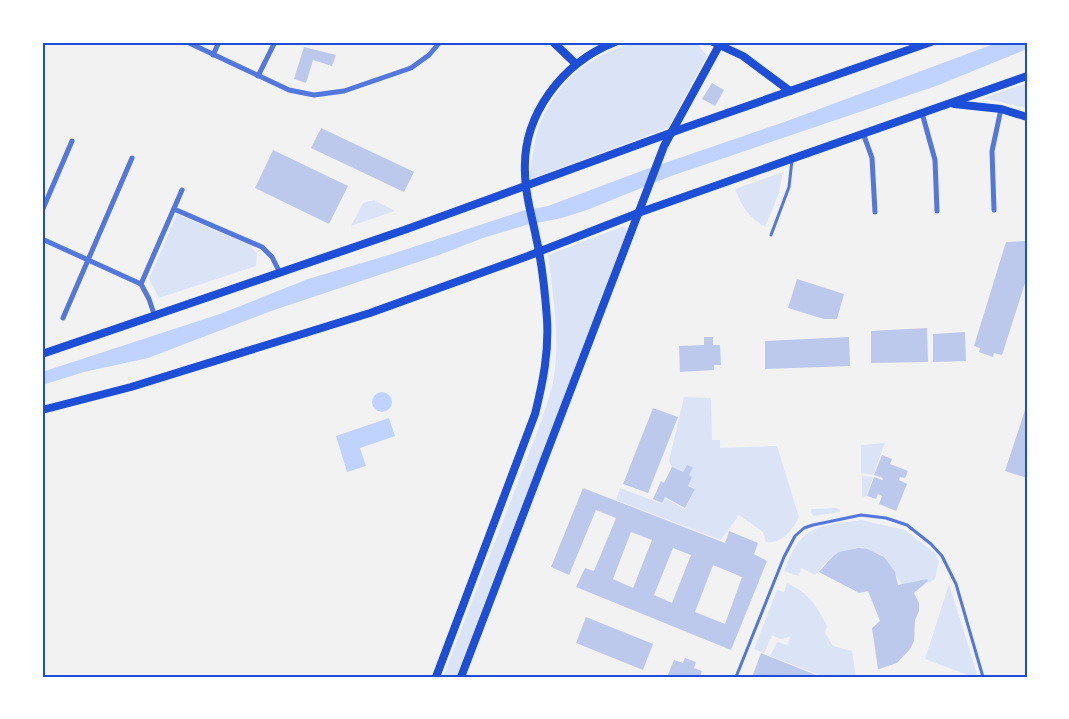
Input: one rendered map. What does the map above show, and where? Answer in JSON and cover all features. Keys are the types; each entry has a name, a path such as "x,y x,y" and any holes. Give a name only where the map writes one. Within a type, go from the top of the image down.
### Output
{"main road":[{"path":"553,42 575,63"},
{"path":"436,677 536,414 543,383 547,352 547,319 539,252 525,185 526,150 537,114 555,85 575,63 615,42"},
{"path":"42,354 280,273 913,45 931,42"},
{"path":"461,677 664,146 718,43 756,65 790,91"},
{"path":"42,410 131,387 370,313 539,252 638,213 1027,76"},
{"path":"950,104 1001,109 1027,117"}],"street":[{"path":"187,42 298,93 314,95 335,93 411,68 429,55 440,42"},
{"path":"213,55 219,42"},
{"path":"258,76 275,42"},
{"path":"994,210 992,151 1001,109"},
{"path":"922,113 935,160 937,212"},
{"path":"863,133 872,158 875,212"},
{"path":"42,211 72,141"},
{"path":"63,318 132,158"},
{"path":"141,284 182,190"},
{"path":"174,209 262,247 272,257 280,273"},
{"path":"42,239 141,284 155,316"}],"lane":[{"path":"771,235 789,188 792,158"},
{"path":"736,677 784,557 795,536 804,528 833,519 861,515 886,518 907,525 937,550 956,584 983,677"}],"shaded area":[{"path":"639,42 698,44 707,56 668,128 529,180 538,129 554,97 577,72 591,62 606,53"},
{"path":"1027,83 1027,108 983,98"},
{"path":"783,172 779,193 765,227 747,211 735,189"},
{"path":"374,200 395,211 351,226 363,203"},
{"path":"177,214 250,245 257,254 256,266 159,298 149,279"},
{"path":"624,226 628,231 456,677 443,677 538,430 551,390 556,361 556,331 548,255"},
{"path":"684,397 711,398 712,440 720,440 720,448 777,446 799,517 790,532 782,539 766,542 763,532 739,515 721,540 616,500 620,488 662,504 665,498 685,509 695,489 688,485 692,477 689,475 692,467 687,465 683,472 672,467 669,461"},
{"path":"885,443 873,475 861,473 861,445"},
{"path":"862,476 873,477 866,497 862,496"},
{"path":"836,508 840,512 813,516 811,511 812,509"},
{"path":"861,520 905,530 935,553 939,562 935,579 903,587 881,555 856,548 832,556 815,575 802,568 798,576 784,571 797,544 812,530 832,524"},
{"path":"787,583 801,591 816,606 827,626 825,633 833,646 852,651 856,677 825,677 770,656 777,642 788,645 790,637 780,639 772,635 764,653 754,649 777,590 784,592"},
{"path":"949,584 978,677 925,659"}],"water":[{"path":"999,42 1027,42 1027,49 936,86 671,176 587,210 483,238 271,311 148,358 84,372 42,385 42,372 220,314 308,279 522,211 548,206 790,120"},
{"path":"378,392 386,392 392,398 392,406 386,412 378,412 372,406 372,398"},
{"path":"389,418 395,436 360,448 366,466 347,472 336,436"}],"building":[{"path":"304,47 336,55 332,66 313,60 306,83 294,79"},
{"path":"712,83 724,90 715,106 702,99"},
{"path":"321,128 414,172 404,192 311,148"},
{"path":"273,150 348,186 329,224 255,188"},
{"path":"1027,241 1027,277 1002,355 994,353 993,357 979,352 980,348 974,346 1006,242"},
{"path":"797,279 844,294 837,319 824,319 788,308"},
{"path":"927,328 928,362 871,363 871,331"},
{"path":"965,332 966,361 933,362 933,334"},
{"path":"704,337 713,337 713,345 720,345 721,365 714,365 714,370 680,372 679,346 704,345"},
{"path":"849,337 850,366 765,369 765,341"},
{"path":"653,408 678,417 648,493 623,484"},
{"path":"1025,410 1027,410 1027,478 1005,471"},
{"path":"882,455 892,459 890,464 908,471 905,478 900,477 899,480 907,484 896,511 879,504 882,496 878,494 876,499 867,496 874,477 882,480 883,478 874,475"},
{"path":"687,465 693,467 689,475 692,477 688,486 695,489 685,508 665,497 662,503 653,499 661,481 664,483 672,467 683,472"},
{"path":"583,488 725,543 729,531 758,543 754,554 767,561 731,650 576,587 585,568 594,571 616,518 596,510 569,575 551,567","holes":["631,532 652,540 633,588 613,579","673,548 691,555 672,603 654,595","713,565 742,577 725,624 695,612"]},
{"path":"858,548 867,549 884,557 895,572 898,585 927,579 928,581 914,593 919,603 919,611 915,620 914,641 910,649 897,663 879,669 872,628 880,621 868,591 859,593 819,572 839,552"},
{"path":"586,617 653,644 643,670 576,643"},
{"path":"761,653 821,677 752,677"},
{"path":"685,658 696,662 694,668 702,671 700,677 667,677 674,660 683,663"}]}
